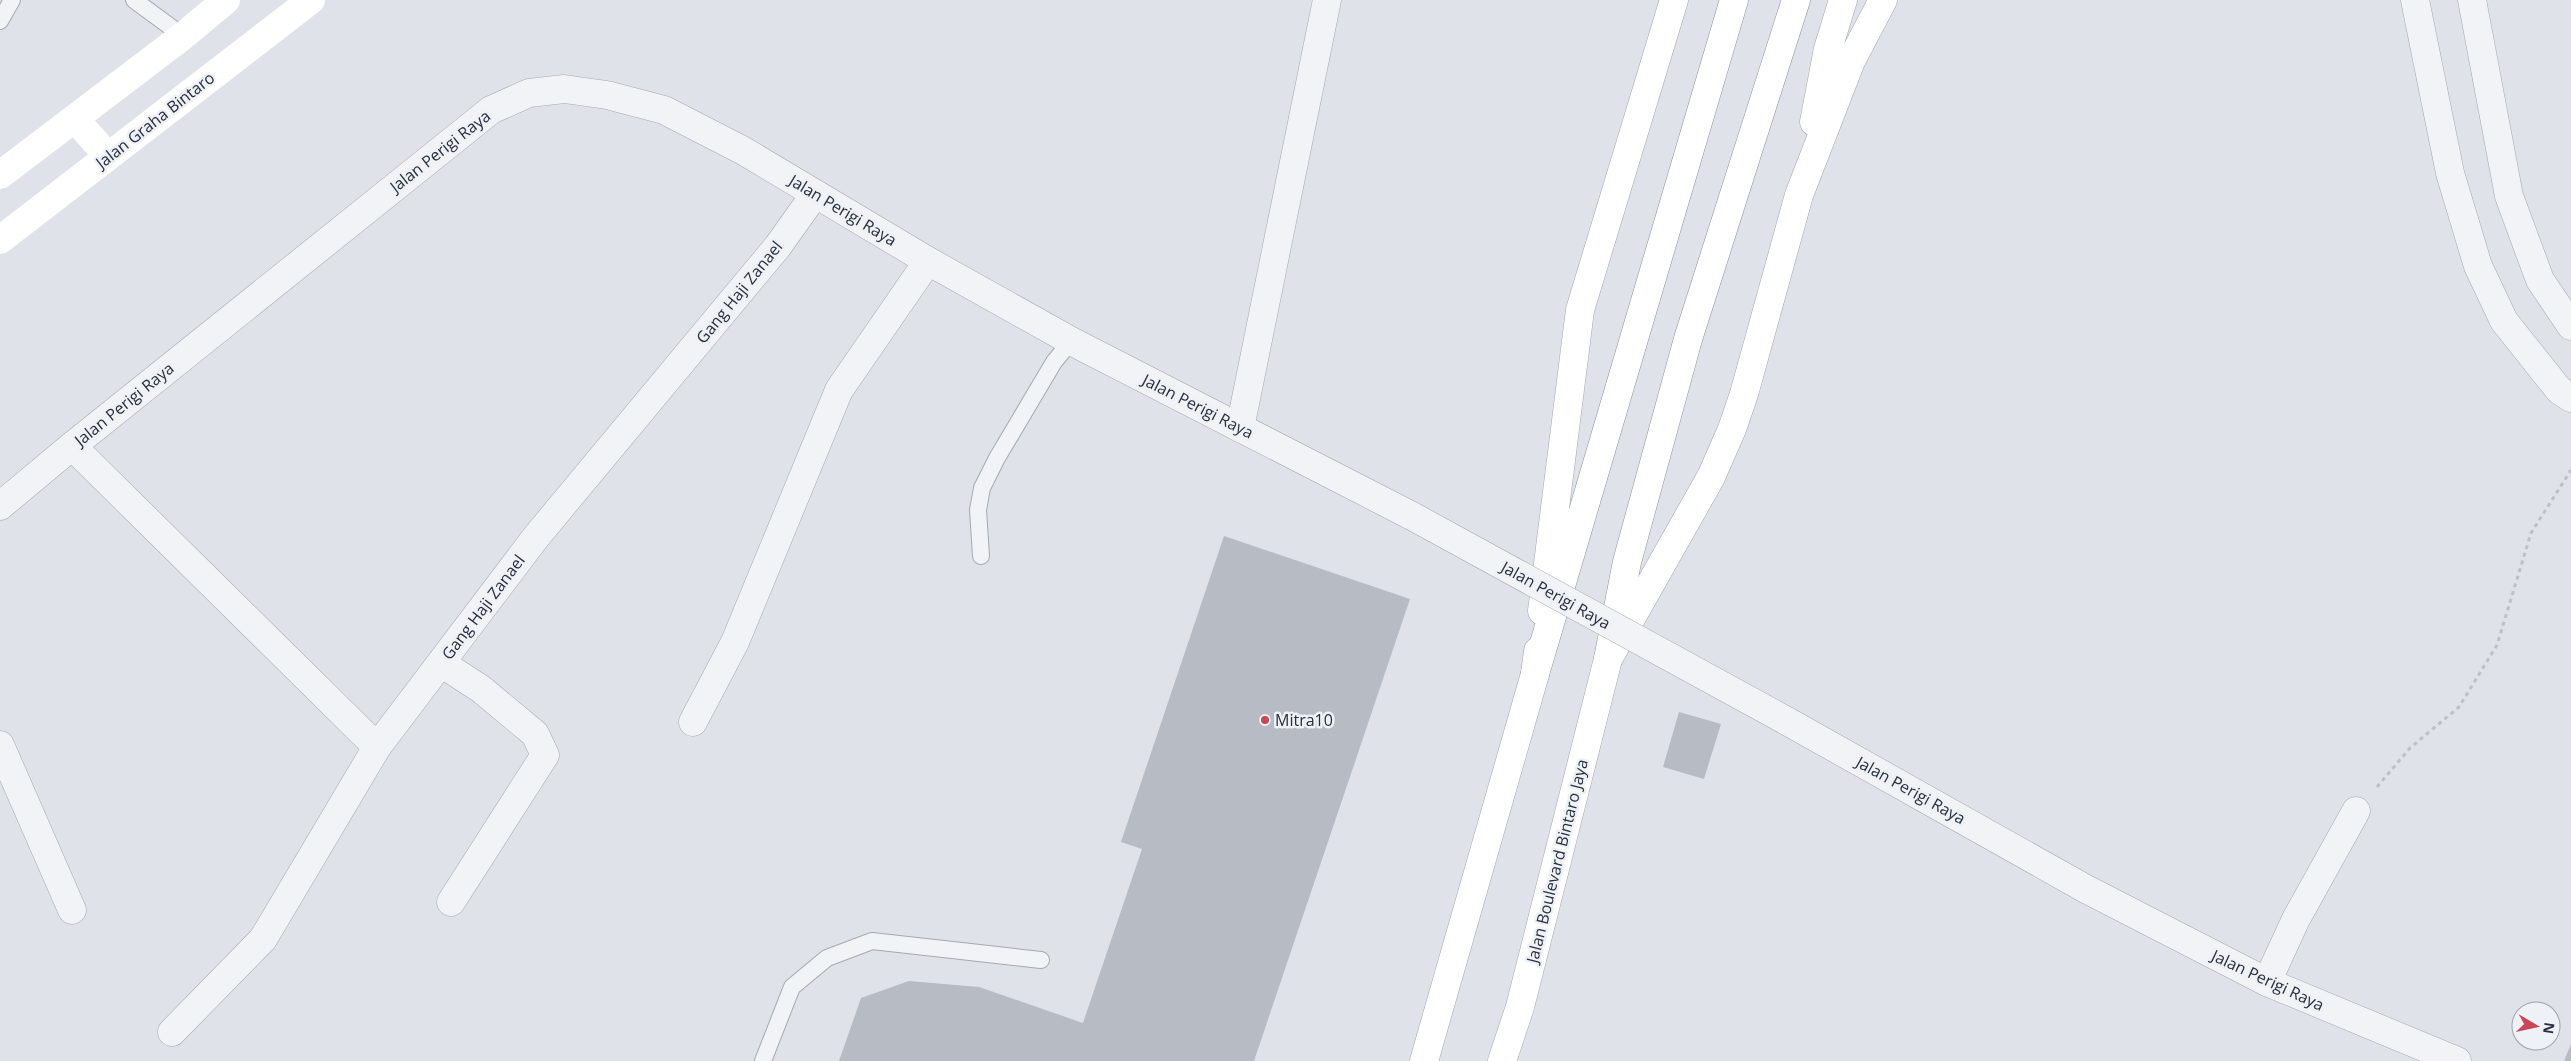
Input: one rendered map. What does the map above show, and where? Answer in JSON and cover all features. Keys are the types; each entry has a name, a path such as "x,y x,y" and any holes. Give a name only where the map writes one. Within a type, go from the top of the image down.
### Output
{"main road":[{"path":"0,175 183,36 226,0"},
{"name":"Jalan Graha Bintaro","path":"0,240 311,0"},
{"path":"1535,674 1580,310 1674,0"},
{"path":"1424,1061 1535,674 1734,0"},
{"path":"1608,659 1627,562 1688,339 1796,0"},
{"path":"1608,659 1711,477 1732,429 1799,195 1828,49 1844,0"},
{"path":"1799,195 1851,61 1883,0"},
{"path":"75,119 108,156"},
{"name":"Jalan Boulevard Bintaro Jaya","path":"1502,1061 1520,1007 1608,659"}],"street":[{"path":"1240,428 1327,0"},
{"path":"2414,0 2450,172 2478,266 2504,321 2567,386"},
{"path":"2472,0 2509,196 2540,280 2571,326"},
{"name":"Jalan Perigi Raya","path":"0,506 72,446 491,110 529,93 573,90 607,95 664,110 742,150 928,261 1071,341 1412,516 1785,720 2086,889 2267,982 2457,1061"},
{"name":"Gang Haji Zanael","path":"172,1032 262,939 378,747 536,537 778,246 815,194"},
{"path":"693,722 735,642 839,390 928,261"},
{"path":"72,446 378,747"},
{"path":"441,663 481,689 535,734 545,755 451,902"},
{"path":"0,745 72,910"},
{"path":"2267,982 2296,920 2356,811"}],"lane":[{"path":"0,21 12,0"},
{"path":"134,0 183,36"},
{"path":"981,556 978,510 982,488 996,458 1054,362 1071,341"},
{"path":"763,1061 792,987 827,958 872,941 1041,960"}],"path":[{"path":"2356,811 2410,748 2459,708 2497,645 2531,533 2571,470"}],"building":[{"name":"Mitra10","path":"1224,536 1410,599 1254,1061 839,1061 861,998 909,981 979,987 1083,1023 1142,849 1121,842"},
{"path":"1679,712 1721,724 1704,779 1663,767"},
{"path":"2571,1044 2571,1061 2564,1061"}],"place":[{"name":"Mitra10","path":"1265,720"}]}
